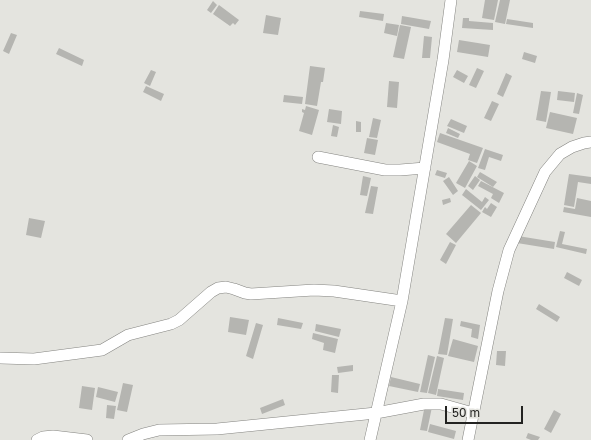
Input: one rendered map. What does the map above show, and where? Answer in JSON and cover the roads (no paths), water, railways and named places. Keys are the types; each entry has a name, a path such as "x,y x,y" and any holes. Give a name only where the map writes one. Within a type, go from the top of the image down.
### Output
{"street":[{"path":"370,440 402,301 443,60 451,0"},
{"path":"468,440 498,290 509,250 544,172 560,154 572,147 591,142"},
{"path":"318,158 385,170 425,168"},
{"path":"0,358 34,359 102,350 128,335 171,324 179,320 211,292 218,288 226,287 251,294 314,290 334,291 402,301"},
{"path":"128,440 159,430 217,429 376,413 432,403 473,413"},
{"path":"37,440 43,437 53,436 87,440"}]}
